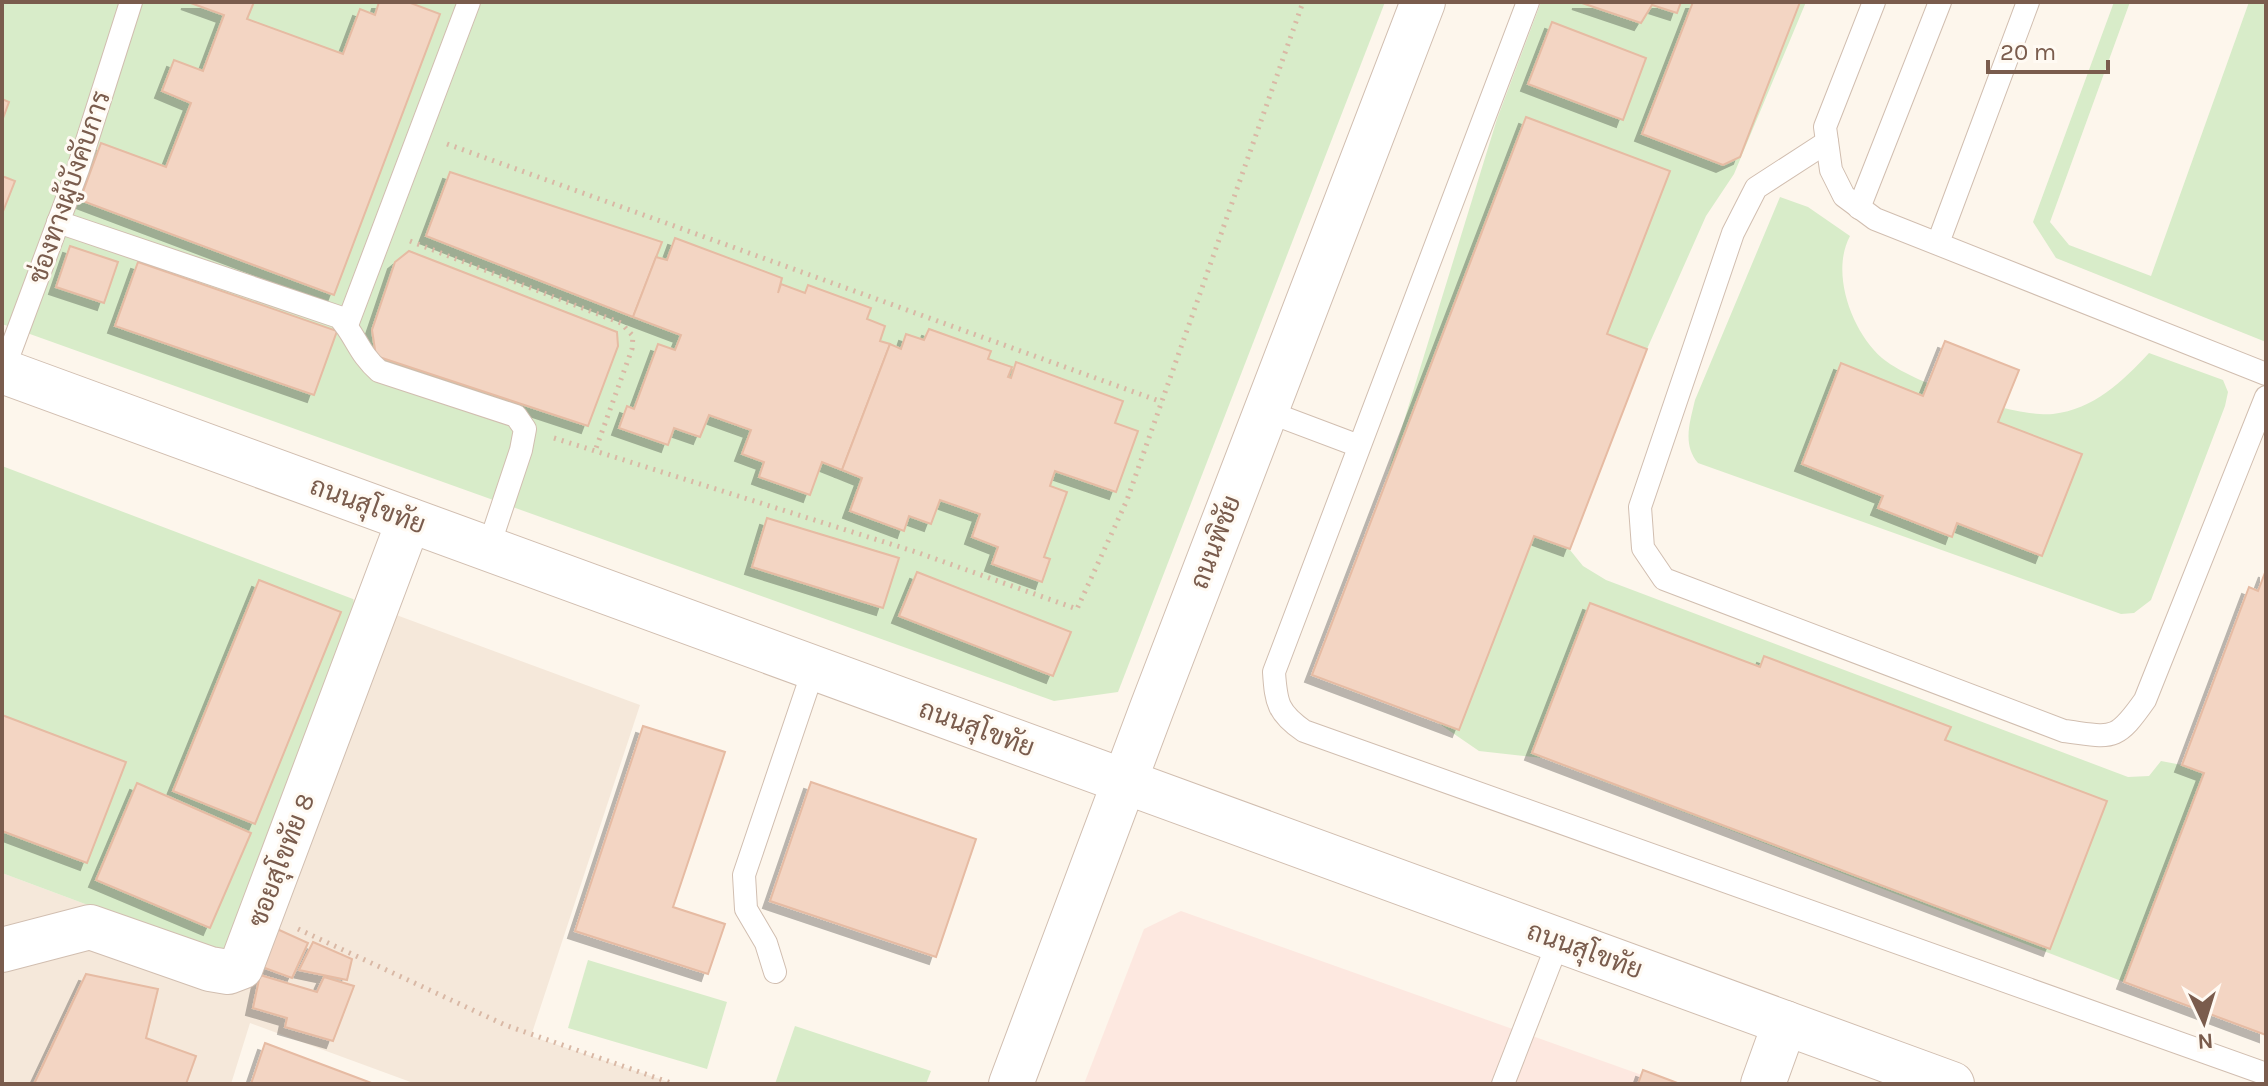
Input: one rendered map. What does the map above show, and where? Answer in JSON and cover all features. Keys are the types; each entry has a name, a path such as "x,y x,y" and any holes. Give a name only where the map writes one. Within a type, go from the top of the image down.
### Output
{"street":[{"name":"ถนนพิชัย","path":"1011,1084 1423,2"},
{"name":"ถนนสุโขทัย","path":"2,371 1952,1084"},
{"name":"ซอยสุโขทัย 8","path":"2,950 90,927 210,969 228,972 241,967 409,520"},
{"path":"1763,1084 1785,1023"}],"lane":[{"name":"ช่องทางผู้บังคับการ","path":"2,371 78,169 131,2"},
{"path":"347,325 469,2"},
{"path":"1528,2 1274,672 1275,694 1285,718 1304,731 1348,747 2266,1074"},
{"path":"1874,2 1825,127 1831,170 1844,196 1868,216 2266,374"},
{"path":"1859,208 1940,2"},
{"path":"1938,243 2028,2"},
{"path":"1827,142 1756,188 1733,233 1640,507 1643,548 1664,579 2064,731 2108,737 2128,724 2145,700 2266,397"},
{"path":"58,222 339,317 347,325 364,358 379,371 516,416 525,429 521,450 488,549"},
{"path":"1266,411 1359,446"},
{"path":"775,972 766,943 746,909 744,875 814,668"},
{"path":"1503,1084 1559,940"}],"path":[{"path":"525,429 916,552 1077,609 1127,500 1303,2"},
{"path":"419,134 1162,402"},
{"path":"383,231 621,323 633,336 632,349 595,451"},
{"path":"261,913 505,1025 674,1084"}],"shaded area":[{"path":"353,599 640,705 531,1036 675,1084 416,1084 250,1023 231,1084 2,1084 2,873 211,951 356,610"},
{"path":"1181,911 1667,1084 1084,1084 1144,929"}],"green space":[{"path":"2,2 1385,2 1118,692 1054,701 2,324"},
{"path":"1541,2 1806,2 1734,174 1706,216 1647,349 1570,550 1583,566 1606,580 2128,777 2149,776 2161,761 2204,773 2124,982 1543,758 1479,751 1333,651 1497,119"},
{"path":"2114,2 2130,2 2050,222 2069,245 2151,276 2249,2 2266,2 2266,342 2056,258 2033,222"},
{"path":"1780,197 1808,207 1850,236 1842,267 1843,284 1853,318 1871,347 1882,358 1939,388 1990,405 2036,414 2053,414 2094,400 2118,384 2149,353 2223,380 2228,392 2225,406 2151,600 2134,613 2121,614 1698,463 1689,441 1695,400"},
{"path":"2,466 353,599 356,610 228,950 211,951 2,873"},
{"path":"588,960 727,1002 707,1069 568,1028"},
{"path":"795,1026 931,1071 926,1084 775,1084"}],"building":[{"path":"188,2 254,2 247,19 343,54 360,9 375,15 379,2 408,2 440,14 334,295 80,200 101,143 166,167 191,103 162,91 174,60 203,71 224,15"},
{"path":"1579,2 1681,2 1677,13 1652,5 1641,23"},
{"path":"1693,2 1800,2 1740,157 1723,165 1642,134"},
{"path":"1552,22 1646,58 1623,120 1528,84"},
{"path":"2,99 9,102 2,121"},
{"path":"1526,117 1670,171 1607,334 1647,349 1570,549 1534,536 1459,730 1312,675"},
{"path":"450,172 662,242 633,317 426,236"},
{"path":"2,176 15,181 2,214"},
{"path":"675,238 782,278 778,293 781,284 805,293 808,285 871,308 867,319 885,326 880,341 890,344 842,470 822,462 810,495 759,477 764,462 742,454 751,430 709,415 700,437 674,428 668,445 619,428 627,406 634,409 658,344 675,350 681,335 633,317 656,257 667,260"},
{"path":"70,246 118,262 104,303 56,287"},
{"path":"409,251 617,332 618,346 588,426 376,356 372,330 395,262"},
{"path":"138,262 337,331 314,395 115,326"},
{"path":"929,329 991,351 988,359 1012,367 1008,377 1011,378 1016,362 1123,401 1115,423 1138,431 1116,492 1055,471 1050,486 1067,492 1044,557 1050,559 1042,582 992,564 998,547 972,537 980,514 940,500 931,524 909,516 904,531 850,511 862,478 842,470 890,344 901,349 906,334 924,340"},
{"path":"1945,341 2019,370 1998,422 2082,454 2042,556 1957,523 1952,537 1878,508 1883,496 1802,464 1841,363 1923,396"},
{"path":"767,518 899,558 883,608 752,567"},
{"path":"2266,570 2266,1035 2124,982 2204,773 2182,765 2249,587 2258,591"},
{"path":"917,572 1071,632 1053,676 899,616"},
{"path":"259,580 341,612 255,824 173,791"},
{"path":"1590,603 1760,667 1764,656 1951,727 1945,740 2107,801 2050,949 1532,753"},
{"path":"2,715 126,762 87,863 2,831"},
{"path":"643,726 725,752 673,907 725,924 708,974 575,931"},
{"path":"811,782 976,839 936,957 770,901"},
{"path":"137,783 251,833 210,928 96,880"},
{"path":"266,924 308,943 292,978 254,964"},
{"path":"313,942 352,959 347,980 299,970"},
{"path":"86,974 158,989 146,1038 196,1056 186,1084 34,1084"},
{"path":"260,975 317,992 324,977 354,986 333,1041 285,1027 287,1018 253,1008"},
{"path":"265,1043 374,1084 251,1084"},
{"path":"1643,1070 1680,1084 1638,1084"}]}
